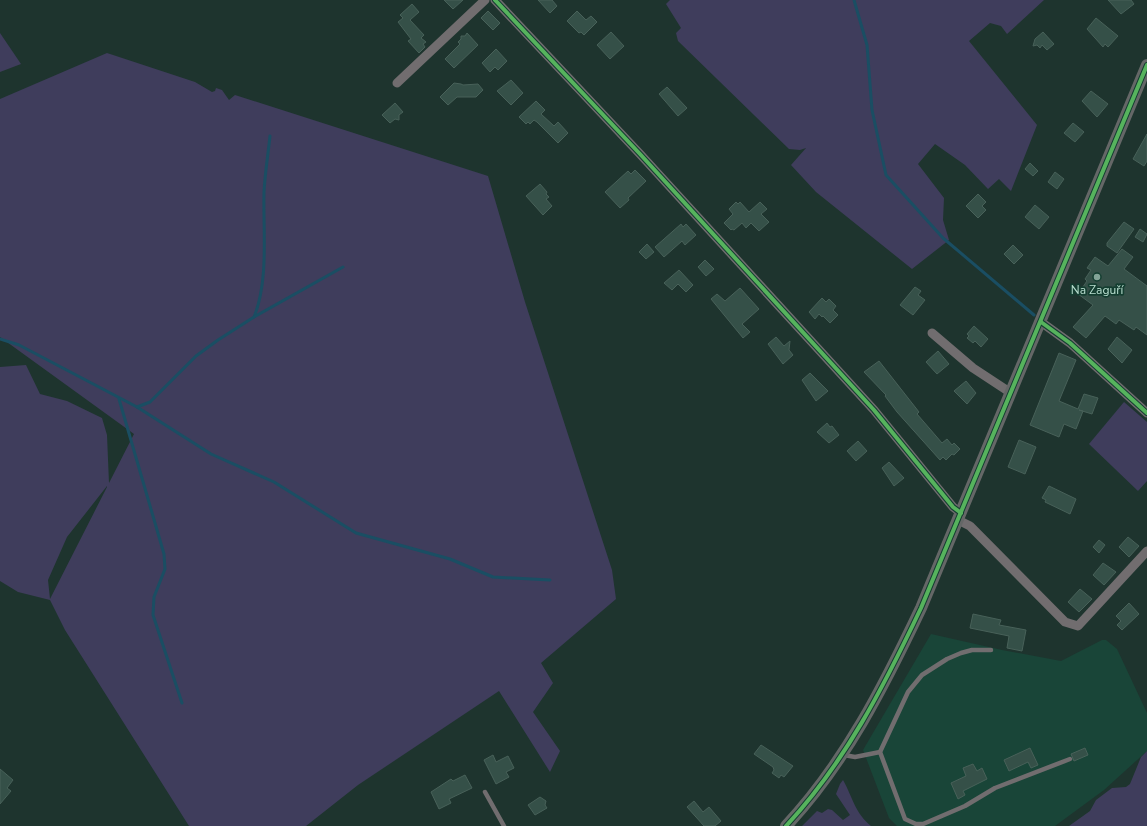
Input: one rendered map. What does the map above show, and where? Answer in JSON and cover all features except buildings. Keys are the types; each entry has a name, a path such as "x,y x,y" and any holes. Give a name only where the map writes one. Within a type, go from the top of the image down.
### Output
{"street":[{"path":"397,83 485,0"},
{"path":"495,0 640,154 874,410 960,517 1064,622 1078,626 1147,551"},
{"path":"786,826 809,800 842,755 863,722 893,666 921,608 1147,65"},
{"path":"1041,322 1070,343 1147,413"},
{"path":"932,333 973,368 1011,393"}],"lane":[{"path":"991,650 972,650 947,659 922,675 908,692 880,752 905,818 916,824 923,824 965,806 996,788 1070,759"},
{"path":"842,755 855,757 880,752"},
{"path":"485,792 504,826"}],"shaded area":[{"path":"670,0 1044,0 1007,34 1001,26 990,23 969,41 1037,125 1011,191 999,179 988,189 965,165 935,144 918,164 944,198 943,220 949,240 912,269 816,192 791,165 806,148 800,150 789,149 678,41 676,33 681,28 666,4"},
{"path":"0,33 21,64 0,72"},
{"path":"107,53 195,82 212,92 215,91 216,88 222,90 229,100 235,95 488,176 525,302 612,570 616,599 541,663 553,683 533,712 560,751 550,772 499,691 358,785 306,826 189,826 65,630 50,600 18,592 0,581 0,367 26,365 40,394 67,401 102,418 107,435 109,483 134,434 0,337 0,99","holes":["107,487 50,599 48,580 67,537"]},
{"path":"1124,402 1147,422 1147,481 1138,491 1089,444"},
{"path":"931,634 1002,650 1061,661 1102,640 1106,640 1117,649 1147,713 1147,751 1104,790 1055,826 897,826 889,818 863,750"},
{"path":"1147,751 1147,826 1069,826 1090,811 1096,800 1112,788 1126,787 1130,784 1141,757"},
{"path":"843,780 861,816 871,826 802,826 817,811 822,813 828,809 832,810 843,820 850,815 836,794"}],"waterway":[{"path":"854,0 867,45 872,110 886,175 943,238 1034,315"},
{"path":"254,317 259,303 262,287 264,255 264,192 270,136"},
{"path":"137,407 150,402 196,356 218,340 254,317 343,267"},
{"path":"0,339 19,345 137,407 211,454 274,482 356,533 450,559 493,577 550,580"},
{"path":"119,399 164,554 165,569 154,597 153,615 182,703"}],"cycle path":[{"path":"495,0 640,154 874,410 953,507 961,513"},
{"path":"786,826 827,776 862,723 893,666 921,608 1147,65"},
{"path":"1041,322 1070,343 1147,413"}],"place":[{"name":"Na Zaguří","path":"1097,277"}]}
